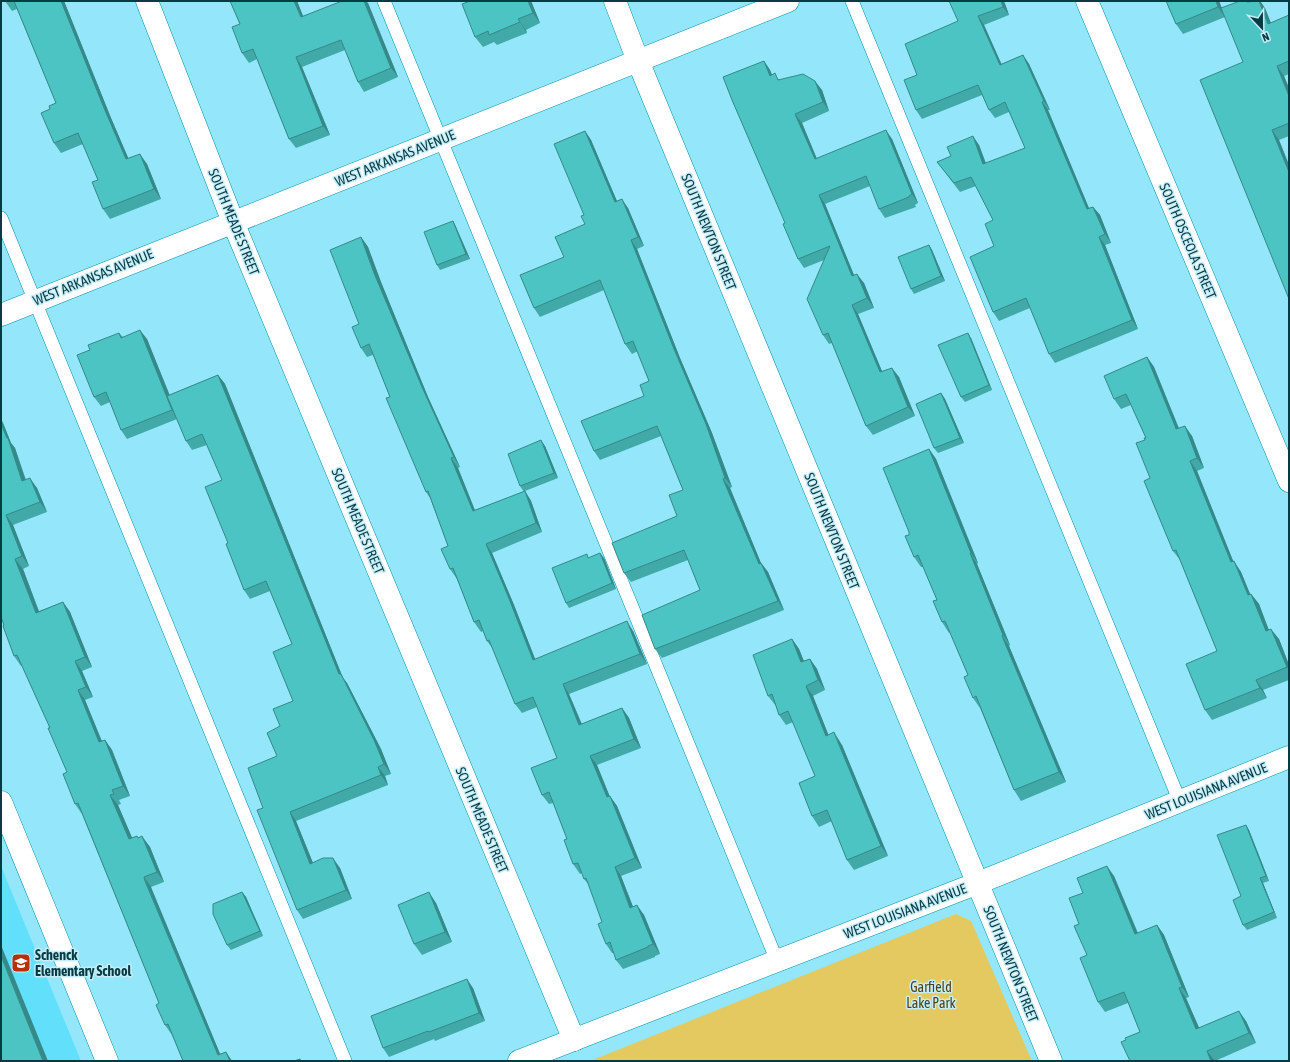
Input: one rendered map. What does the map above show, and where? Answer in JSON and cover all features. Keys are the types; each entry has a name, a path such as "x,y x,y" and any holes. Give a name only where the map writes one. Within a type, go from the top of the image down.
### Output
{"street":[{"name":"SOUTH MEADE STREET","path":"147,1 233,222 574,1040"},
{"name":"SOUTH NEWTON STREET","path":"615,1 638,61 1051,1061"},
{"name":"WEST ARKANSAS AVENUE","path":"1,315 788,1"},
{"name":"SOUTH OSCEOLA STREET","path":"1087,1 1289,482"},
{"name":"WEST LOUISIANA AVENUE","path":"520,1061 978,883 1289,757"},
{"path":"1,802 107,1061"}],"lane":[{"path":"384,1 777,961"},
{"path":"852,1 1180,802"},
{"path":"1,218 345,1061"}],"shaded area":[{"name":"Schenck Elementary School","path":"1,866 81,1061 1,1061"}],"green space":[{"name":"Garfield Lake Park","path":"956,914 971,921 1032,1061 590,1061"}],"building":[{"path":"14,1 61,1 126,159 140,154 154,189 103,209 92,182 98,180 78,133 54,143 41,113 50,109 49,106 56,103"},
{"path":"230,1 294,1 301,17 342,1 364,1 391,68 358,82 341,40 296,57 323,126 289,139 253,49 242,53 232,27 240,24"},
{"path":"470,1 528,1 533,13 518,19 520,22 489,35 488,31 475,37 462,4"},
{"path":"949,1 1001,1 1003,7 978,16 1000,65 1023,55 1044,101 1042,102 1087,209 1093,207 1105,234 1099,237 1132,320 1049,354 1026,298 993,312 970,257 994,246 985,224 993,220 971,177 954,183 937,162 951,156 947,147 973,136 983,164 1025,148 1005,102 989,110 978,85 916,110 904,80 917,75 905,44 958,21"},
{"path":"1166,1 1216,1 1218,7 1176,24"},
{"path":"1240,1 1259,1 1268,24 1289,15 1289,61 1277,66 1289,96 1289,123 1272,130 1289,172 1289,299 1200,80 1243,62 1221,8"},
{"path":"764,61 770,76 775,73 778,80 803,74 815,81 823,102 795,114 815,159 886,130 912,194 909,197 879,209 866,176 819,195 852,276 857,274 867,298 852,305 880,372 892,368 908,407 866,426 828,333 823,335 807,299 830,246 798,259 783,224 785,223 723,77"},
{"path":"585,131 615,202 622,199 638,237 631,240 674,349 706,424 725,478 723,479 759,564 761,563 778,601 655,649 642,615 700,590 684,550 624,573 612,543 677,516 669,495 683,490 657,426 594,451 581,421 644,396 640,385 649,381 633,341 625,344 600,280 534,308 520,275 564,257 555,237 585,224 581,216 584,215 554,144"},
{"path":"453,221 466,254 437,265 424,232"},
{"path":"361,237 374,273 422,387 454,457 451,458 473,511 525,491 536,523 486,544 533,660 627,621 640,654 563,684 579,725 622,708 634,739 590,756 607,797 610,796 635,858 615,867 630,908 637,905 653,944 616,960 610,942 606,944 598,924 602,922 586,878 584,879 578,863 573,864 564,840 567,839 549,792 542,795 531,768 557,758 533,697 515,704 489,640 487,641 479,620 474,622 453,568 450,569 441,549 448,546 428,491 426,492 386,398 390,397 369,344 361,348 352,327 359,324 330,250"},
{"path":"929,245 941,276 911,289 898,257"},
{"path":"140,330 172,410 121,430 106,392 94,397 77,355 90,350 88,345 119,333 121,338"},
{"path":"968,333 989,385 961,397 938,345"},
{"path":"1147,357 1176,429 1185,426 1197,458 1190,461 1231,562 1234,561 1248,595 1251,594 1266,631 1271,629 1287,667 1256,680 1260,688 1205,710 1186,664 1217,651 1176,550 1173,551 1144,481 1150,478 1136,443 1145,440 1144,438 1146,438 1126,394 1114,399 1104,376"},
{"path":"218,375 339,674 341,674 374,740 384,764 378,767 381,775 290,812 310,864 323,858 333,858 346,890 297,910 257,810 263,808 248,768 277,756 267,733 280,726 273,709 293,701 273,652 292,644 266,581 244,590 226,544 228,543 205,487 222,480 202,434 186,441 167,396"},
{"path":"941,393 960,438 934,448 916,404"},
{"path":"1,424 8,438 22,481 30,478 40,502 6,515 22,556 15,559 36,613 63,602 85,657 75,661 86,687 78,690 99,742 105,740 123,786 112,790 114,794 110,795 129,839 142,836 157,872 144,877 145,881 218,1055 226,1052 230,1061 183,1061 168,1024 165,1025 156,1005 159,1003 78,803 75,804 63,774 67,772 48,728 50,728 17,655 14,656 3,626 1,617"},
{"path":"541,440 554,473 520,486 508,454"},
{"path":"929,449 971,553 1003,635 1002,636 1059,772 1014,790 976,696 973,698 964,677 968,675 945,621 942,622 933,601 937,600 918,555 914,557 905,536 909,535 909,532 883,468"},
{"path":"600,553 612,583 566,603 552,568 587,554 588,558"},
{"path":"792,639 801,662 810,659 818,680 806,686 826,736 834,732 881,846 847,860 827,810 812,816 799,783 815,776 788,711 779,715 772,694 768,696 753,655"},
{"path":"1246,825 1266,876 1260,878 1274,912 1243,925 1233,900 1241,896 1217,835"},
{"path":"1107,866 1135,934 1157,925 1182,987 1179,988 1196,1029 1239,1011 1249,1033 1207,1051 1211,1061 1130,1061 1121,1042 1126,1040 1125,1038 1140,1032 1124,992 1098,1002 1080,958 1087,955 1074,926 1079,924 1069,898 1083,893 1077,878"},
{"path":"242,892 260,931 227,945 213,914 213,904"},
{"path":"429,892 445,932 414,944 398,905"},
{"path":"1,956 43,1061 1,1061"},
{"path":"467,979 479,1013 383,1048 371,1016"}],"place":[{"name":"Schenck Elementary School","path":"21,963"}]}
